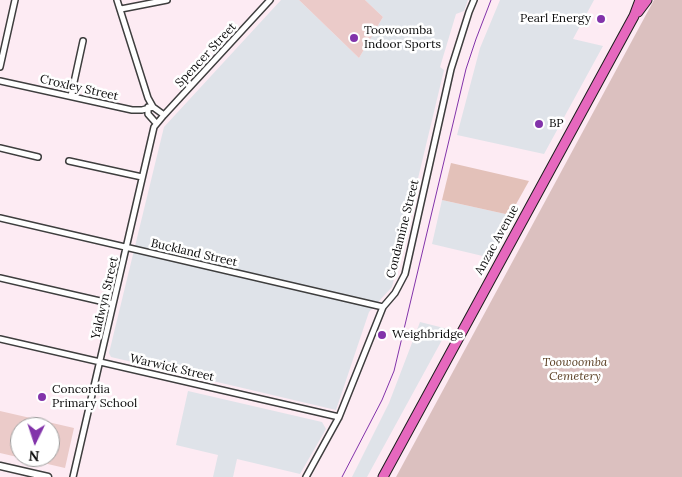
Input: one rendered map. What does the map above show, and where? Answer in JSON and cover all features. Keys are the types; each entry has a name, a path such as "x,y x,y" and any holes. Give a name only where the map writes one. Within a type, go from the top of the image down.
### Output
{"highway":[{"name":"Anzac Avenue","path":"383,477 634,16 640,0"},
{"name":"Anzac Avenue","path":"634,16 647,0"}],"street":[{"path":"0,67 15,0"},
{"path":"118,0 148,98 150,108 148,114 156,123"},
{"path":"121,9 168,0"},
{"name":"Spencer Street","path":"156,123 270,0"},
{"name":"Condamine Street","path":"306,477 339,416 383,307 395,293 404,274 450,69 474,0"},
{"path":"71,96 82,41"},
{"name":"Croxley Street","path":"0,80 132,110 150,108"},
{"path":"150,108 164,115"},
{"name":"Yaldwyn Street","path":"73,477 156,123"},
{"path":"0,148 38,157"},
{"path":"68,161 142,177"},
{"name":"Buckland Street","path":"0,218 383,307"},
{"path":"0,278 113,304"},
{"name":"Warwick Street","path":"0,339 339,416"},
{"path":"0,466 48,477"}],"shaded area":[{"path":"281,0 299,0 359,58 383,17 365,0 468,0 464,11 456,14 440,67 444,70 392,287 369,312 336,410 111,357 109,353 164,127"},
{"name":"Toowoomba Indoor Sports","path":"299,0 365,0 383,17 359,58"},
{"path":"500,0 594,0 573,39 603,46 544,154 457,135 480,48"},
{"path":"451,163 529,181 510,215 442,200"},
{"path":"442,200 510,215 487,257 432,244"},
{"path":"420,322 448,329 367,477 352,477 389,403"},
{"path":"188,391 322,422 326,429 300,474 237,459 233,477 213,477 218,455 176,445"},
{"path":"0,411 26,417 10,417 10,455 0,453"},
{"path":"60,425 74,428 65,468 60,467"}],"green space":[{"name":"Toowoomba Cemetery","path":"654,0 682,0 682,477 396,477"}],"railway":[{"path":"342,477 382,400 394,371 466,69 491,0"}],"place":[{"name":"Pearl Energy","path":"601,19"},
{"name":"Toowoomba Indoor Sports","path":"354,38"},
{"name":"BP","path":"539,124"},
{"name":"Weighbridge","path":"382,335"},
{"name":"Concordia Primary School","path":"42,397"}]}
